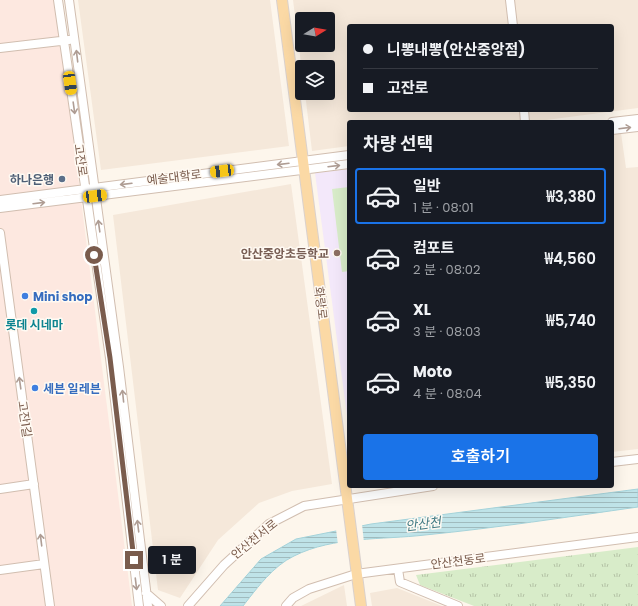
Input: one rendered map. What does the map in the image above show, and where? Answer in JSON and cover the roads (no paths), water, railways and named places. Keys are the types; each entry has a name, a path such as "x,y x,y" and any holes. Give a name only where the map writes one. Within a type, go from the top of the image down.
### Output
{"main road":[{"name":"화랑로","path":"282,0 347,512 361,606"}],"street":[{"name":"고잔로","path":"58,0 111,365 139,606"},
{"name":"고잔로","path":"69,0 119,367 148,606"},
{"path":"510,0 513,24"},
{"path":"0,48 74,39"},
{"path":"614,122 638,119"},
{"path":"614,130 638,127"},
{"name":"예술대학로","path":"0,200 95,192 303,165 347,155"},
{"name":"예술대학로","path":"303,165 347,164"},
{"name":"예술대학로","path":"0,208 85,193"},
{"name":"고잔1길","path":"0,233 2,262 50,606"},
{"path":"614,462 638,459"},
{"path":"0,489 34,484"},
{"name":"안산천서로","path":"188,606 224,565 269,524 304,506 419,488"},
{"name":"안산천동로","path":"286,606 293,598 309,589 356,574 638,537"},
{"path":"0,570 44,564"},
{"path":"398,569 400,582 458,606"},
{"path":"146,593 161,606"}],"water":[{"name":"안산천","path":"638,489 638,507 478,529 409,537 358,540 325,545 286,560 272,571 243,606 220,606 261,559 296,539 371,524"}],"place":[{"name":"하나은행","path":"62,179"},
{"name":"안산중앙초등학교","path":"337,253"},
{"name":"Mini shop","path":"25,296"},
{"name":"롯데 시네마","path":"34,311"},
{"name":"세븐 일레븐","path":"35,388"}]}
